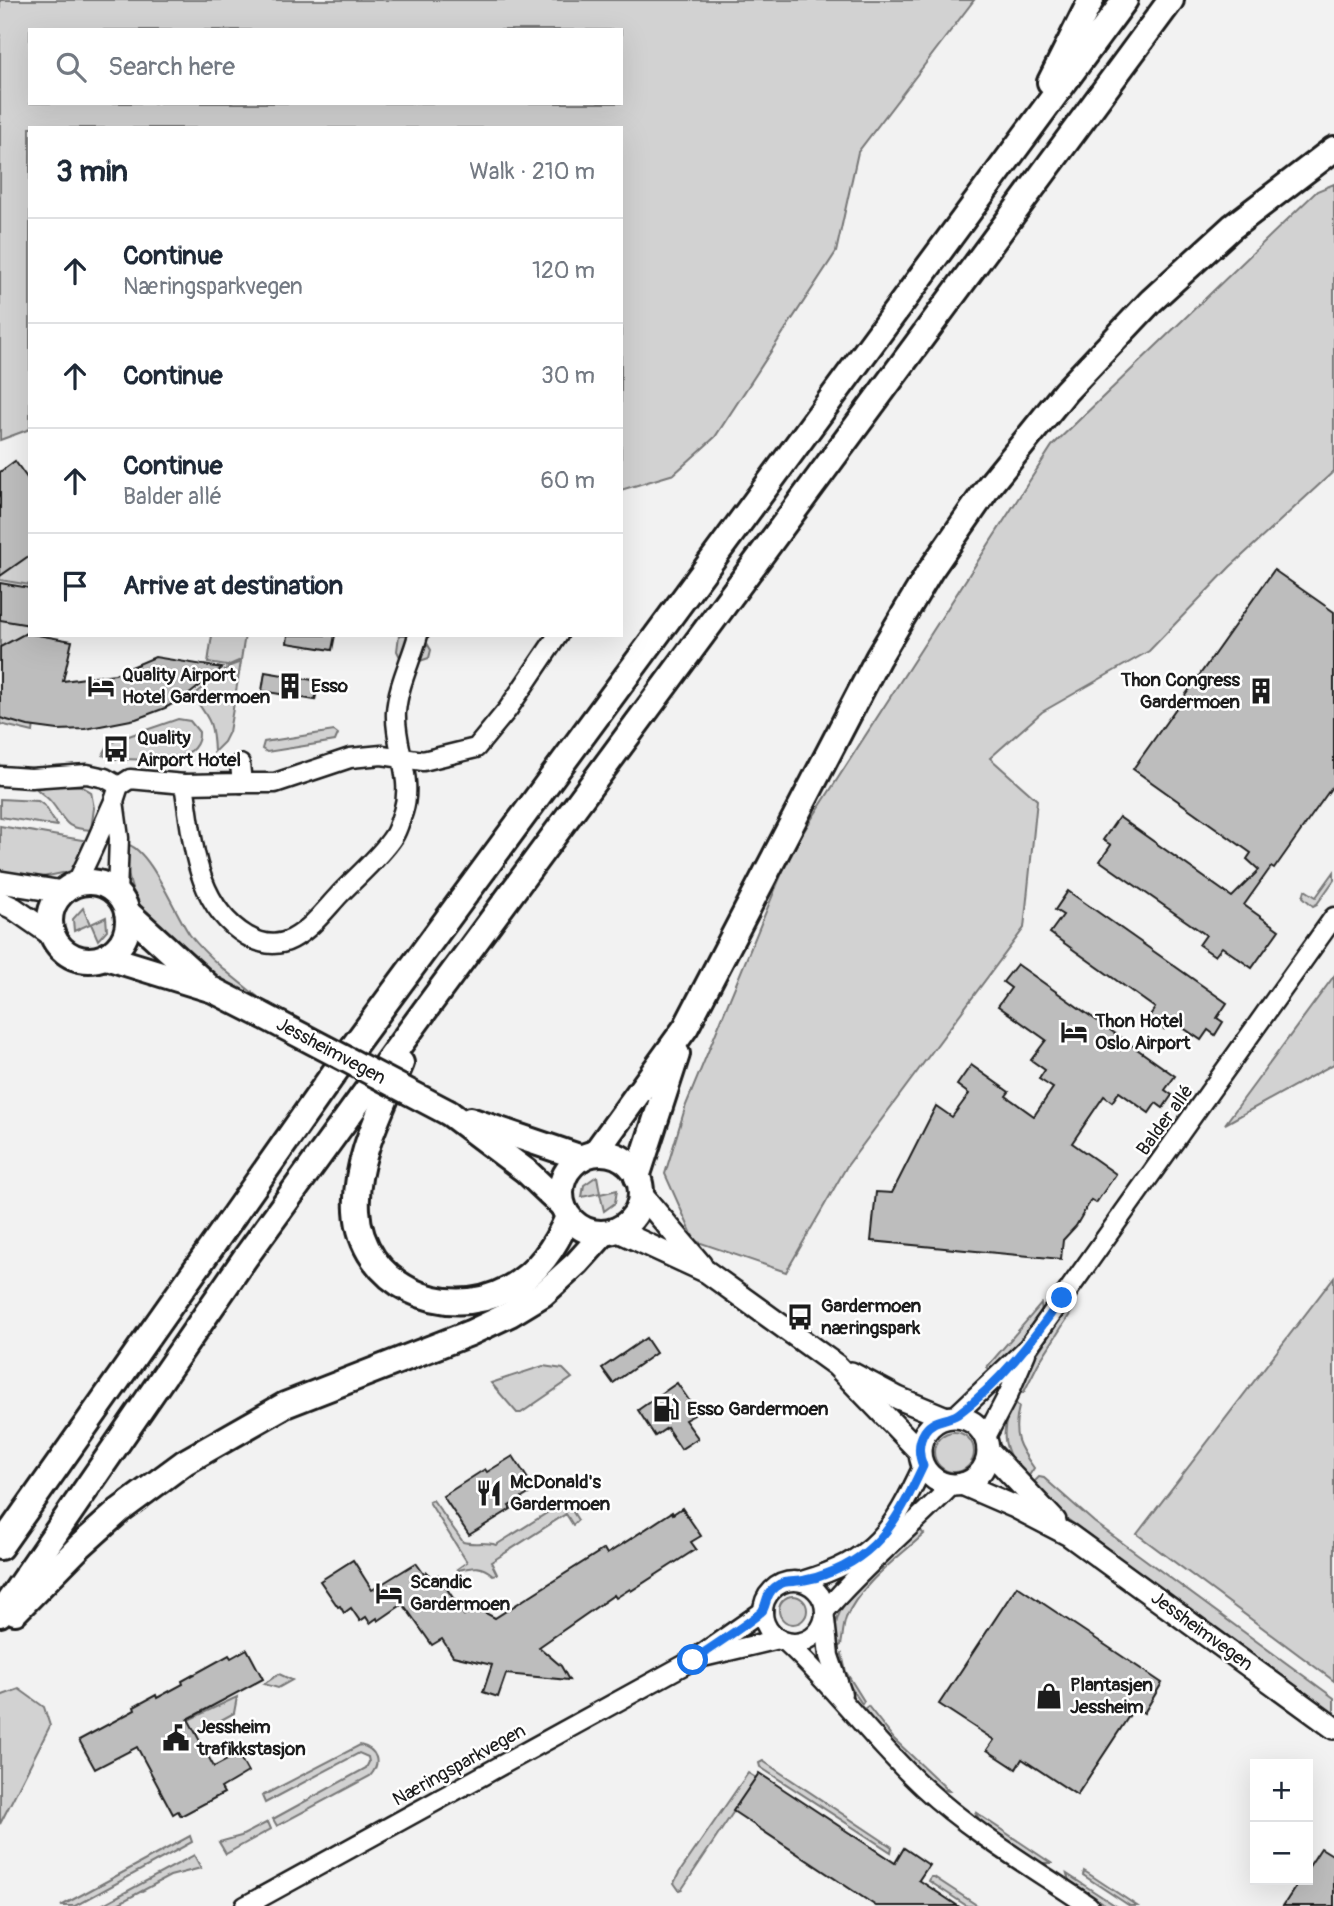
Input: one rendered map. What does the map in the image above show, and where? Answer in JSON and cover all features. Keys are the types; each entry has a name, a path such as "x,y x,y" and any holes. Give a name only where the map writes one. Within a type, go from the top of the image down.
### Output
{"highway":[{"path":"1014,150 1091,0"},
{"path":"0,1547 339,1066 1125,0"},
{"path":"0,1614 238,1269 423,1013 1173,0"},
{"path":"610,1231 590,1232 578,1226 565,1211 561,1194 566,1173 588,1155 686,1027 878,658 930,571 989,486 1065,392 1151,301 1232,227 1328,155"},
{"path":"90,882 104,885 122,903 128,926 117,949 106,957 81,960 68,955 58,946 52,935 51,912 69,888 90,882"},
{"name":"Jessheimvegen","path":"122,903 213,990"},
{"name":"Jessheimvegen","path":"106,957 213,990 449,1113 526,1171 565,1211"},
{"path":"423,1013 391,1086 359,1174 357,1194 360,1229 374,1261 384,1273 408,1291 446,1301 481,1299 509,1289 535,1270 554,1245 565,1211"},
{"path":"0,1627 80,1546 151,1486 186,1462 285,1405 470,1333 510,1314 543,1294 610,1231 634,1216 639,1185 686,1027"},
{"name":"Jessheimvegen","path":"449,1113 588,1155"},
{"path":"588,1155 608,1154 620,1158 630,1166 639,1185"}],"main road":[{"path":"0,881 69,888"},
{"path":"0,902 52,935"},
{"path":"639,1185 707,1272"},
{"path":"610,1231 707,1272 836,1366 910,1403 950,1417 968,1419 978,1427 987,1444 984,1468 971,1481 957,1485 935,1479 921,1459 836,1366"},
{"path":"921,1459 923,1433 929,1426 950,1417"},
{"name":"Jessheimvegen","path":"987,1444 1069,1535"},
{"name":"Jessheimvegen","path":"957,1485 1013,1506 1069,1535 1334,1728"}],"street":[{"path":"184,784 200,875 213,905 244,934 258,942 280,943 291,940 305,930 394,836 404,808 407,780 396,713 402,682 417,637"},
{"path":"69,888 89,860 117,794 130,779 184,784 275,782 351,758 382,755 424,761 476,748 508,709 557,637"},
{"path":"240,764 243,783"},
{"path":"0,776 31,778 88,774 105,778 117,794 122,903"},
{"name":"Balder allé","path":"950,1417 1028,1347 1334,917"},
{"name":"Balder allé","path":"987,1444 1028,1347"},
{"name":"Næringsparkvegen","path":"245,1906 693,1660 763,1611 768,1593 775,1587 793,1580 802,1581 827,1574 849,1564 888,1532 902,1510 921,1459"},
{"name":"Næringsparkvegen","path":"693,1660 783,1641 803,1642 810,1639 817,1634 825,1615 866,1567 957,1485"},
{"path":"802,1581 819,1592 825,1615 829,1656 845,1704"},
{"path":"763,1611 767,1628 811,1665 881,1746 951,1812 1089,1906"}],"shaded area":[{"path":"0,0 974,0 858,152 836,252 715,437 674,474 623,489 623,126 28,126 28,430 0,440"},
{"path":"1334,184 1334,471 1230,567 1149,651 1042,712 990,758 1037,800 1024,928 847,1166 786,1272 695,1241 665,1174 686,1105 791,851 1052,446 1317,191"},
{"path":"28,555 28,585 0,580 0,562"},
{"path":"0,618 28,623 28,634 0,648"},
{"path":"212,637 245,637 241,660 227,666 208,663"},
{"path":"399,637 423,637 431,650 429,658 420,661 400,657 397,651"},
{"path":"241,662 229,732 214,752 210,722 193,696 230,666"},
{"path":"0,715 34,724 33,732 0,724"},
{"path":"178,719 190,721 199,732 197,744 190,752 179,757 151,760 112,759 103,755 108,745 117,740"},
{"path":"334,731 338,734 335,741 267,752 262,749 264,742"},
{"path":"81,786 91,792 94,808 91,830 70,826 36,788"},
{"path":"0,799 38,801 45,806 57,826 0,817"},
{"path":"0,826 88,841 72,871 43,877 0,874"},
{"path":"126,844 135,848 153,869 197,944 258,997 227,982 191,957 146,914 131,888"},
{"path":"1334,872 1334,880 1313,906 1303,897 1305,890 1316,897"},
{"path":"83,908 90,924 74,931 73,919"},
{"path":"106,917 107,930 98,940 91,924"},
{"path":"1334,976 1334,1064 1225,1124"},
{"path":"597,1176 600,1193 582,1197 584,1185"},
{"path":"617,1190 615,1203 604,1211 600,1194"},
{"path":"1334,1277 1334,1681 1137,1534"},
{"path":"1041,1304 1042,1312 1023,1338 991,1371 987,1367"},
{"path":"1074,1308 1022,1393 1019,1391 1035,1357 1067,1309"},
{"path":"543,1366 563,1369 572,1378 521,1413 517,1413 491,1383"},
{"path":"1014,1401 1019,1407 1016,1426 1018,1440 1034,1468 1026,1480 1012,1461 1005,1442 1006,1423"},
{"path":"954,1432 968,1438 974,1452 968,1466 954,1472 940,1466 934,1452 940,1438"},
{"path":"1039,1477 1044,1478 1094,1522 1334,1698 1334,1713 1061,1514 1038,1492 1033,1483"},
{"path":"433,1500 463,1542 467,1543 496,1545 566,1501 578,1520 573,1525 566,1514 491,1562 497,1574 493,1575 477,1567 457,1569 467,1562 429,1502"},
{"path":"919,1529 924,1534 880,1572 860,1594 846,1618 841,1645 836,1648 837,1620 850,1596 872,1571"},
{"path":"793,1596 803,1600 807,1610 803,1620 793,1624 783,1620 779,1610 783,1600"},
{"path":"842,1654 846,1672 864,1701 862,1704 842,1674 837,1658"},
{"path":"279,1674 292,1680 278,1688 264,1684"},
{"path":"19,1689 44,1707 50,1726 0,1824 0,1696"},
{"path":"237,1697 234,1713 194,1735 186,1721"},
{"path":"868,1706 894,1739 949,1791 928,1780 903,1756 864,1709"},
{"path":"360,1745 376,1757 376,1766 370,1776 277,1826 273,1819 366,1768 368,1757 359,1753 265,1803 262,1796"},
{"path":"763,1761 892,1847 891,1852 760,1767 759,1763"},
{"path":"748,1773 756,1778 679,1890 674,1883 679,1873"},
{"path":"975,1812 1051,1863 1042,1863 980,1821"},
{"path":"268,1822 271,1829 226,1854 219,1842 241,1836"},
{"path":"190,1836 192,1842 75,1906 61,1906"},
{"path":"194,1855 201,1868 170,1876 114,1906 100,1906"},
{"path":"1084,1871 1137,1906 1130,1906 1083,1875"},
{"path":"1067,1874 1116,1906 1107,1906 1069,1881"},
{"path":"931,1877 978,1906 967,1906 929,1881"}],"building":[{"path":"15,461 28,479 28,556 0,576 0,472"},
{"name":"Thon Congress Gardermoen","path":"1274,570 1334,612 1334,784 1274,869 1271,867 1244,905 1279,930 1252,968 1222,947 1215,956 1199,945 1206,935 1100,861 1111,845 1103,840 1119,817 1232,897 1259,870 1247,859 1251,853 1133,769"},
{"path":"0,583 28,588 28,625 0,620"},
{"name":"Quality Airport Hotel Gardermoen","path":"26,633 28,637 72,641 63,681 115,674 155,657 222,668 187,696 136,719 85,729 58,730 28,726 0,718 0,647"},
{"path":"288,637 335,637 332,650 287,643"},
{"name":"Esso","path":"265,672 319,681 315,700 262,691"},
{"path":"1068,891 1227,1003 1217,1018 1223,1022 1215,1035 1208,1030 1201,1040 1170,1019 1164,1029 1148,1018 1155,1008 1050,933 1063,915 1055,910"},
{"name":"Thon Hotel Oslo Airport","path":"1017,964 1175,1076 1165,1090 1172,1095 1163,1108 1156,1103 1149,1113 1119,1092 1112,1102 1104,1096 1072,1143 1116,1174 1096,1203 1091,1200 1076,1226 1063,1240 1061,1259 871,1241 876,1192 892,1193 936,1106 952,1117 969,1094 957,1085 971,1065 1009,1092 1006,1096 1034,1116 1053,1088 1039,1079 1045,1070 1031,1060 1046,1040 998,1006 1011,988 1003,982"},
{"path":"646,1338 656,1353 613,1383 602,1368"},
{"name":"Esso Gardermoen","path":"677,1383 695,1409 692,1411 694,1415 685,1420 698,1438 681,1449 667,1428 655,1436 638,1410"},
{"name":"McDonald's Gardermoen","path":"513,1456 535,1490 509,1506 511,1509 469,1535 443,1496 485,1469 487,1472"},
{"name":"Scandic Gardermoen","path":"682,1508 701,1536 691,1542 696,1549 631,1591 630,1589 616,1598 614,1595 539,1647 561,1666 569,1680 506,1674 498,1697 483,1692 492,1665 453,1656 442,1639 432,1645 403,1604 378,1621 377,1618 370,1623 366,1617 360,1621 351,1608 344,1613 340,1606 338,1607 320,1581 353,1560 372,1590 416,1563 424,1574 427,1572 432,1579 438,1575 464,1615 470,1611 482,1611 495,1618 604,1549 607,1554"},
{"name":"Plantasjen Jessheim","path":"1017,1586 1162,1683 1144,1713 1135,1707 1077,1795 1022,1759 1016,1769 987,1750 994,1740 939,1704"},
{"path":"247,1649 263,1679 188,1719 214,1767 238,1754 248,1772 221,1788 224,1793 181,1816 178,1811 173,1814 137,1747 95,1769 79,1740 135,1710 134,1707 156,1695 157,1698 183,1684 182,1681 229,1655 231,1658"},
{"path":"759,1773 895,1863 904,1848 929,1865 919,1880 958,1906 876,1906 733,1811"},
{"path":"1321,1848 1334,1856 1334,1906 1283,1906 1297,1885 1313,1885 1313,1860"}],"place":[{"name":"Quality Airport Hotel Gardermoen","path":"101,686"},
{"name":"Esso","path":"290,686"},
{"name":"Thon Congress Gardermoen","path":"1261,691"},
{"name":"Quality Airport Hotel","path":"116,749"},
{"name":"Thon Hotel Oslo Airport","path":"1074,1032"},
{"name":"Gardermoen næringspark","path":"800,1317"},
{"name":"Esso Gardermoen","path":"666,1409"},
{"name":"McDonald's Gardermoen","path":"489,1493"},
{"name":"Scandic Gardermoen","path":"389,1593"},
{"name":"Plantasjen Jessheim","path":"1049,1696"},
{"name":"Jessheim trafikkstasjon","path":"176,1738"}],"route":[{"path":"693,1660 763,1611 768,1593 775,1587 783,1582 802,1581 827,1574 849,1564 888,1532 923,1466 919,1451 923,1433 936,1421 955,1416 993,1382 1028,1347 1062,1298"}]}
